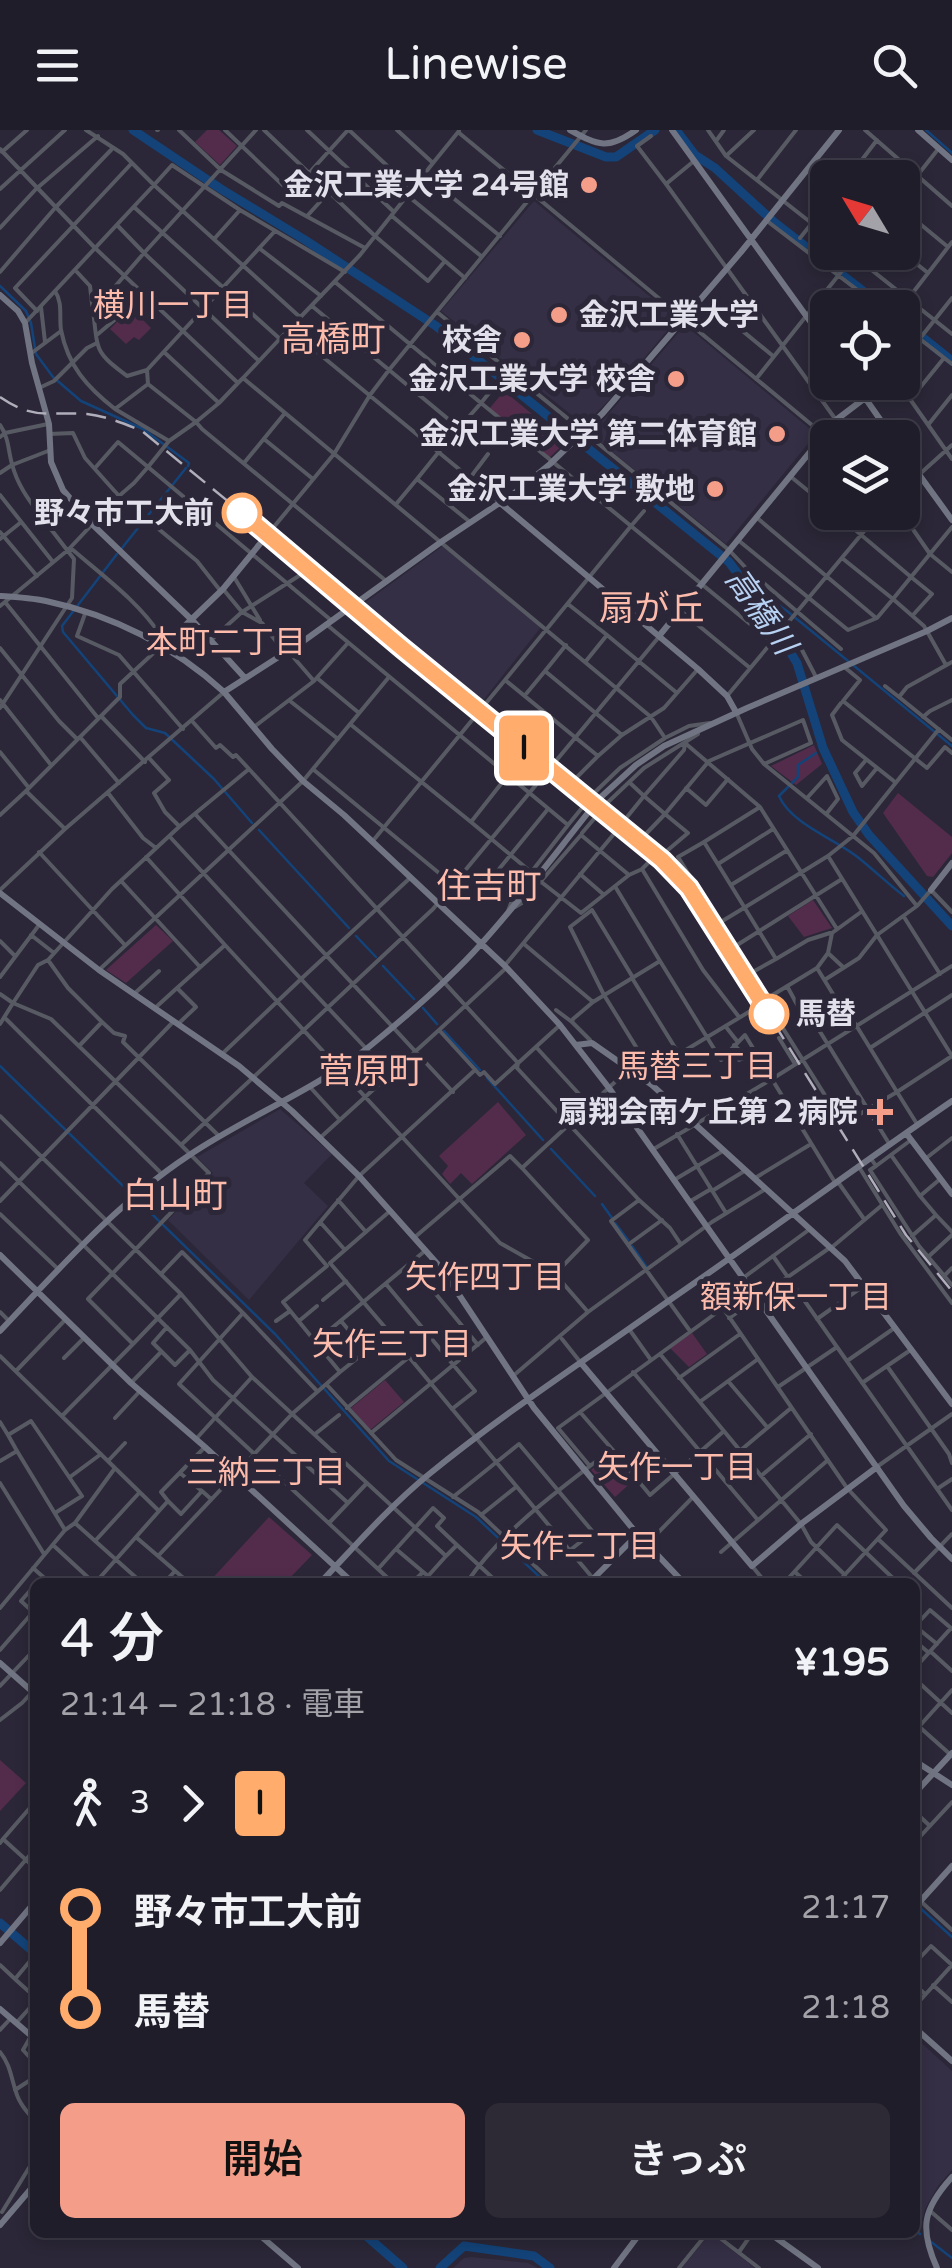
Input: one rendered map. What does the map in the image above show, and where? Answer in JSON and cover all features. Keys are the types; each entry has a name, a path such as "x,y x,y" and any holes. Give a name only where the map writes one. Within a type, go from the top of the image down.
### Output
{"street":[{"path":"27,130 1,151 142,293 240,380 652,716 665,738"},
{"path":"1,186 65,130"},
{"path":"86,130 123,154 300,318"},
{"path":"178,130 220,171 279,206 348,130 412,190"},
{"path":"225,130 291,193"},
{"path":"93,312 256,130"},
{"path":"264,130 375,236 428,280 445,260"},
{"path":"307,130 465,278"},
{"path":"397,130 433,163"},
{"path":"448,130 458,133 810,423"},
{"path":"570,130 591,142 612,144 636,130"},
{"path":"672,130 810,322"},
{"path":"708,130 726,156 810,222"},
{"path":"716,141 724,130"},
{"path":"726,156 754,130"},
{"path":"757,180 796,130"},
{"path":"587,1468 529,1400 452,1283 359,1176 282,1103 222,1054 99,970 0,892 65,828 224,692 470,522 569,446 603,413 684,319 839,130"},
{"path":"865,130 900,160"},
{"path":"924,132 952,159"},
{"path":"4,600 68,550 134,484 167,444 219,403 345,272 458,133"},
{"path":"0,228 36,189 98,136"},
{"path":"159,644 167,643 234,577 334,454 389,370 582,136"},
{"path":"651,136 637,146 836,420 862,400"},
{"path":"861,160 877,140"},
{"path":"0,272 113,148"},
{"path":"920,173 939,148"},
{"path":"666,184 694,161"},
{"path":"45,343 39,308 15,288 131,164"},
{"path":"28,320 172,166 345,272"},
{"path":"425,174 500,236"},
{"path":"920,178 952,206"},
{"path":"308,215 329,192"},
{"path":"408,196 482,257"},
{"path":"282,203 366,248"},
{"path":"134,207 280,339"},
{"path":"214,238 240,210"},
{"path":"769,219 860,290"},
{"path":"915,290 950,244 920,222"},
{"path":"117,225 259,360"},
{"path":"800,238 810,226"},
{"path":"75,270 90,286 96,344 127,376 147,370 275,230"},
{"path":"259,248 321,296"},
{"path":"920,267 928,273"},
{"path":"756,378 843,270"},
{"path":"873,270 897,290"},
{"path":"335,282 701,585 774,640"},
{"path":"55,291 71,364 97,394 167,444"},
{"path":"97,334 142,293"},
{"path":"0,295 28,320 31,353 48,424 50,462 68,496 244,677"},
{"path":"747,297 728,319 774,356"},
{"path":"952,298 921,337 952,364"},
{"path":"312,306 458,428"},
{"path":"920,309 952,334"},
{"path":"437,312 840,648"},
{"path":"289,329 698,669 727,696 749,744 764,764 874,853 919,904"},
{"path":"31,353 62,331"},
{"path":"39,388 56,380 87,348 96,344"},
{"path":"164,352 219,403"},
{"path":"920,388 944,358"},
{"path":"147,370 148,384 386,581"},
{"path":"115,409 148,384"},
{"path":"396,504 494,387"},
{"path":"928,425 952,395"},
{"path":"910,400 952,459"},
{"path":"244,464 285,414"},
{"path":"0,424 22,491 74,559 72,598 77,636 119,654 183,729"},
{"path":"3,435 48,424"},
{"path":"49,434 73,433 85,458 119,496 197,560 242,612 262,623"},
{"path":"264,439 314,479"},
{"path":"96,468 118,442 289,583 348,643 568,824"},
{"path":"952,446 920,476 952,520"},
{"path":"0,473 48,452"},
{"path":"181,1145 438,904 810,452"},
{"path":"470,478 488,454"},
{"path":"790,476 810,492"},
{"path":"416,479 470,522"},
{"path":"0,495 53,562"},
{"path":"40,515 68,496"},
{"path":"372,842 644,511"},
{"path":"756,518 877,618"},
{"path":"21,522 1,536 37,576"},
{"path":"738,540 848,630 877,618 952,528"},
{"path":"855,530 932,594 913,615"},
{"path":"727,696 865,530"},
{"path":"913,530 930,554 952,572"},
{"path":"0,816 118,699 120,684 159,644 161,636 156,628 73,550 68,550"},
{"path":"842,558 913,615 949,663 907,686 899,697"},
{"path":"211,640 242,612 305,572"},
{"path":"234,577 262,623 286,652 359,713"},
{"path":"4,600 41,600 76,608 186,660 224,692 304,781 506,966 576,1044 913,1518 952,1559"},
{"path":"4,600 100,717 168,780 154,793 180,826"},
{"path":"568,604 677,693"},
{"path":"52,764 1,704 41,646 76,608"},
{"path":"680,610 750,668"},
{"path":"596,796 664,746 952,618"},
{"path":"789,622 816,678"},
{"path":"586,661 607,635"},
{"path":"253,727 315,680 348,643"},
{"path":"525,696 566,645"},
{"path":"0,648 58,721 120,783"},
{"path":"844,666 860,680 832,715 842,740 895,782"},
{"path":"698,669 664,708 622,735 574,780 604,806 652,761 714,723"},
{"path":"546,671 622,735"},
{"path":"99,970 304,781 389,677"},
{"path":"505,680 598,756"},
{"path":"886,686 937,732 952,740"},
{"path":"923,717 952,700"},
{"path":"290,701 338,738"},
{"path":"843,702 927,768 945,747 952,753"},
{"path":"629,782 665,814 688,832 662,855 642,838 665,814 709,761 803,720 812,743 764,764"},
{"path":"192,721 216,748 220,745 236,756 281,803 518,1063 517,1068 682,1244"},
{"path":"596,796 620,768 665,738 689,726 714,723"},
{"path":"350,724 531,872"},
{"path":"719,923 842,848 937,732"},
{"path":"644,1079 817,968 828,953 834,931 760,807 685,743"},
{"path":"623,822 684,750 685,743"},
{"path":"0,752 28,790 65,828"},
{"path":"866,760 856,773 862,786 877,768"},
{"path":"0,1024 38,965 48,960 121,880 248,769"},
{"path":"313,770 474,901 548,809"},
{"path":"470,822 508,775"},
{"path":"808,798 827,776 838,799 826,813"},
{"path":"686,788 706,804 728,779"},
{"path":"108,792 142,838 156,848"},
{"path":"586,803 598,813 522,903 507,912 515,893 586,803"},
{"path":"760,807 678,857 766,999"},
{"path":"0,1330 107,1221 162,1174 338,1068 393,1028 482,944 591,808"},
{"path":"196,814 452,1092"},
{"path":"320,1138 506,966 618,829 653,858 570,927 604,995 651,1071"},
{"path":"718,864 773,829"},
{"path":"581,835 629,875"},
{"path":"170,836 390,1074"},
{"path":"704,842 776,959"},
{"path":"731,885 786,851"},
{"path":"40,852 126,945"},
{"path":"774,1014 843,1124 952,1056 828,856"},
{"path":"146,857 500,1243 556,1274 588,1312"},
{"path":"826,979 859,958 877,935 919,904 950,868"},
{"path":"642,869 703,970 740,1017"},
{"path":"580,874 605,895"},
{"path":"222,1054 410,878"},
{"path":"734,947 842,879"},
{"path":"121,880 200,967"},
{"path":"540,881 582,915"},
{"path":"615,887 721,1060 745,1035 811,1144 864,1220"},
{"path":"930,890 952,912"},
{"path":"582,915 592,910 679,1054"},
{"path":"749,974 808,940 834,931 862,912"},
{"path":"904,916 940,974"},
{"path":"0,977 41,923"},
{"path":"31,935 54,953"},
{"path":"0,940 15,956"},
{"path":"524,944 593,1002"},
{"path":"155,1008 225,945"},
{"path":"828,953 843,967"},
{"path":"48,960 68,988 114,1033 125,1036 123,1042 220,1136"},
{"path":"572,1022 593,1002 660,960"},
{"path":"652,1150 952,966"},
{"path":"817,968 918,1125"},
{"path":"134,994 159,971"},
{"path":"788,986 890,1145"},
{"path":"0,1200 196,1007 177,988"},
{"path":"0,994 52,1018 209,1173 88,1299 133,1344"},
{"path":"870,1048 952,996"},
{"path":"556,1010 592,1043 644,1079 831,1248 865,1285 952,1404"},
{"path":"4,1018 162,1174"},
{"path":"79,1046 102,1022"},
{"path":"438,1030 480,1076 484,1072 494,1084 560,1025"},
{"path":"726,1026 740,1060 756,1053"},
{"path":"779,1038 795,1064"},
{"path":"576,1044 592,1043"},
{"path":"536,1047 590,1106"},
{"path":"475,1070 359,1176 305,1240 346,1281 590,1578"},
{"path":"522,1168 628,1070"},
{"path":"309,1086 340,1120"},
{"path":"325,1578 421,1481 476,1439 859,1167 891,1155 918,1125 952,1101"},
{"path":"0,1116 181,1294 252,1378 446,1556"},
{"path":"677,1134 726,1213"},
{"path":"909,1137 890,1145 870,1170 912,1236 952,1284"},
{"path":"909,1137 952,1194"},
{"path":"925,1159 950,1140 952,1150"},
{"path":"754,1178 811,1144"},
{"path":"674,1180 724,1150"},
{"path":"891,1155 952,1234 928,1257"},
{"path":"415,1238 510,1156 588,1240 556,1274"},
{"path":"0,1163 200,1360 213,1380 348,1503"},
{"path":"859,1167 900,1234 952,1303"},
{"path":"690,1202 746,1170"},
{"path":"920,1196 939,1180"},
{"path":"512,1376 588,1312 706,1226 766,1188"},
{"path":"338,1200 366,1232"},
{"path":"638,1200 611,1221 690,1331"},
{"path":"730,1318 831,1248 882,1205"},
{"path":"340,1372 283,1302 390,1212"},
{"path":"0,1214 59,1270"},
{"path":"912,1236 936,1215"},
{"path":"628,1245 662,1220"},
{"path":"320,1222 345,1250"},
{"path":"742,1278 810,1229"},
{"path":"315,1342 426,1250"},
{"path":"161,1274 182,1252 322,1388 348,1408 396,1460 421,1481 481,1515 502,1540 547,1578"},
{"path":"0,1255 131,1383 344,1578"},
{"path":"773,1256 952,1510"},
{"path":"411,1263 478,1345"},
{"path":"944,1276 952,1268"},
{"path":"323,1300 346,1281"},
{"path":"386,1284 475,1391 452,1410"},
{"path":"817,1319 865,1285"},
{"path":"62,1416 181,1294"},
{"path":"298,1322 317,1306"},
{"path":"679,1578 638,1534 558,1428 722,1308 847,1488 886,1530 841,1578"},
{"path":"276,1322 290,1311"},
{"path":"0,1312 9,1321"},
{"path":"243,1313 179,1384 387,1578"},
{"path":"16,1371 66,1320"},
{"path":"340,1321 367,1352"},
{"path":"167,1327 152,1343 175,1365 190,1350"},
{"path":"847,1361 896,1327"},
{"path":"629,1329 650,1360"},
{"path":"158,1556 292,1414 389,1332"},
{"path":"679,1378 740,1334"},
{"path":"370,1434 487,1337"},
{"path":"64,1358 84,1338"},
{"path":"561,1338 762,1578"},
{"path":"778,1388 837,1347"},
{"path":"862,1383 912,1348"},
{"path":"131,1383 162,1352"},
{"path":"660,1354 801,1524 816,1548 847,1578"},
{"path":"0,1356 159,1512"},
{"path":"348,1408 409,1357"},
{"path":"700,1402 758,1360"},
{"path":"887,1366 949,1454 952,1464"},
{"path":"633,1372 757,1518"},
{"path":"196,1439 252,1378"},
{"path":"728,1381 768,1428"},
{"path":"115,1418 140,1391"},
{"path":"740,1451 792,1408"},
{"path":"580,1412 650,1495 724,1431"},
{"path":"752,1566 847,1488 952,1414"},
{"path":"314,1435 338,1415"},
{"path":"8,1436 31,1421 82,1496 55,1513"},
{"path":"0,1422 65,1530"},
{"path":"761,1476 810,1434"},
{"path":"108,1460 125,1443"},
{"path":"453,1497 519,1444 593,1532 570,1551"},
{"path":"202,1491 181,1514 162,1492 205,1447"},
{"path":"471,1578 502,1540 612,1449"},
{"path":"0,1461 17,1451"},
{"path":"70,1477 101,1454"},
{"path":"720,1552 828,1460"},
{"path":"0,1608 52,1544 75,1523 115,1468"},
{"path":"180,1472 211,1499"},
{"path":"937,1489 952,1479"},
{"path":"0,1483 44,1554"},
{"path":"329,1524 367,1483"},
{"path":"481,1515 516,1486"},
{"path":"94,1540 140,1492"},
{"path":"647,1544 693,1497"},
{"path":"99,1578 168,1501"},
{"path":"378,1570 434,1508 444,1518 436,1526 492,1578"},
{"path":"75,1523 136,1578"},
{"path":"789,1578 837,1525 892,1578"},
{"path":"597,1578 638,1534"},
{"path":"914,1573 952,1534"},
{"path":"137,1538 183,1578"},
{"path":"878,1539 919,1578"},
{"path":"52,1544 90,1578"},
{"path":"419,1578 457,1545"},
{"path":"396,1549 430,1578"},
{"path":"33,1568 44,1578"},
{"path":"170,1578 176,1572"},
{"path":"795,1572 802,1578"},
{"path":"920,1579 952,1608"},
{"path":"30,1591 21,1601 30,1609"},
{"path":"920,1621 930,1610 952,1628 920,1663"},
{"path":"0,1650 30,1617"},
{"path":"920,1629 937,1644"},
{"path":"920,1644 952,1671"},
{"path":"0,1686 30,1654"},
{"path":"0,1663 30,1689"},
{"path":"920,1684 952,1713"},
{"path":"920,1723 952,1690"},
{"path":"0,1720 30,1696"},
{"path":"920,1730 951,1754 920,1787"},
{"path":"920,1764 952,1785"},
{"path":"920,1837 952,1802"},
{"path":"30,1808 2,1841 30,1864"},
{"path":"920,1817 930,1826"},
{"path":"0,1890 30,1855"},
{"path":"920,1900 952,1866"},
{"path":"920,1905 951,1926"},
{"path":"0,1943 30,1908"},
{"path":"920,1958 931,1946 952,1965 920,2000"},
{"path":"15,1979 30,1961"},
{"path":"0,1966 30,1994"},
{"path":"933,1985 952,2002"},
{"path":"920,1989 925,1994"},
{"path":"0,2030 30,2004"},
{"path":"0,2009 30,2035"},
{"path":"920,2032 952,2061"},
{"path":"0,2052 30,2116"},
{"path":"15,2090 30,2080"},
{"path":"1,2213 30,2166"},
{"path":"938,2268 928,2246 926,2221 928,2210 952,2176"},
{"path":"0,2225 30,2190"},
{"path":"928,2210 952,2230"},
{"path":"945,2224 952,2217"},
{"path":"920,2220 926,2221"},
{"path":"263,2238 298,2268"},
{"path":"614,2268 637,2238"},
{"path":"679,2268 705,2238"},
{"path":"718,2238 759,2268"},
{"path":"738,2252 748,2238"},
{"path":"776,2238 818,2268"}],"shaded area":[{"path":"207,130 219,130 237,146 220,165 195,142"},
{"name":"金沢工業大学","path":"534,201 677,319 584,425 441,311"},
{"path":"131,308 151,328 139,340 134,337 126,344 110,329"},
{"name":"金沢工業大学 敷地","path":"685,325 810,429 810,441 726,544 589,433"},
{"path":"504,391 566,442 549,458 489,409"},
{"path":"443,546 541,627 478,707 359,607"},
{"path":"814,745 822,764 796,785 771,766"},
{"path":"898,793 952,837 952,853 933,877 927,876 883,813"},
{"path":"813,900 832,928 804,937 788,916"},
{"path":"156,925 173,941 126,983 106,970"},
{"path":"498,1102 526,1135 472,1184 461,1173 450,1184 442,1174 448,1166 439,1156"},
{"path":"280,1109 332,1154 304,1183 328,1206 249,1300 168,1220 213,1173 197,1157"},
{"path":"692,1333 707,1354 689,1367 670,1348"},
{"path":"385,1380 404,1402 370,1430 351,1408"},
{"path":"610,1454 634,1480 615,1497 591,1470"},
{"path":"269,1517 312,1555 290,1578 213,1578"},
{"path":"0,1760 26,1783 0,1811"},
{"path":"920,2042 952,2071 952,2170 938,2186 923,2218"},
{"path":"706,2238 716,2238 755,2268 682,2268"},
{"path":"471,2257 528,2263 538,2268 453,2268"}],"waterway":[{"name":"高橋川","path":"133,130 436,326 729,562 797,663 823,748 853,812 869,835 952,926"},
{"path":"537,130 606,157 616,157 655,130"},
{"path":"676,130 695,155 862,290"},
{"path":"926,130 952,153"},
{"path":"0,286 26,311 36,354 53,377 81,401 143,429 188,466"},
{"path":"920,335 952,361"},
{"path":"122,548 186,468"},
{"path":"117,554 62,626 63,632 133,715 146,728 165,733 214,779 252,823"},
{"path":"741,579 787,611 952,746"},
{"path":"816,753 798,765 798,777 779,796 785,806 904,896"},
{"path":"259,830 349,928"},
{"path":"356,936 376,957"},
{"path":"383,966 414,999"},
{"path":"423,1008 437,1024"},
{"path":"444,1031 480,1070"},
{"path":"0,1066 275,1334 389,1461 476,1517 541,1578"},
{"path":"487,1078 543,1140"},
{"path":"551,1149 595,1196"},
{"path":"602,1204 612,1218"},
{"path":"615,1223 628,1240"},
{"path":"632,1246 646,1266"},
{"path":"920,1908 952,1937"},
{"path":"0,1923 30,1949"},
{"path":"369,2238 403,2268"},
{"path":"930,2241 952,2258"},
{"path":"440,2268 464,2246 534,2256 550,2268"}],"railway":[{"path":"0,397 33,412 94,415 142,431 662,860 689,887 906,1235 952,1291"}],"train":[{"name":"I","path":"242,513 662,860 689,888 769,1014"}],"place":[{"name":"金沢工業大学 24号館","path":"589,185"},
{"name":"金沢工業大学","path":"559,315"},
{"name":"校舎","path":"522,340"},
{"name":"金沢工業大学 校舎","path":"676,379"},
{"name":"金沢工業大学 第二体育館","path":"777,434"},
{"name":"金沢工業大学 敷地","path":"715,489"},
{"name":"野々市工大前","path":"242,513"},
{"name":"馬替","path":"769,1014"},
{"name":"扇翔会南ケ丘第２病院","path":"880,1112"}],"district":[{"name":"横川一丁目","path":"173,305"},
{"name":"高橋町","path":"333,339"},
{"name":"扇が丘","path":"652,608"},
{"name":"本町二丁目","path":"226,642"},
{"name":"住吉町","path":"489,886"},
{"name":"馬替三丁目","path":"697,1066"},
{"name":"菅原町","path":"371,1071"},
{"name":"白山町","path":"175,1195"},
{"name":"矢作四丁目","path":"485,1277"},
{"name":"額新保一丁目","path":"796,1297"},
{"name":"矢作三丁目","path":"392,1344"},
{"name":"矢作一丁目","path":"677,1467"},
{"name":"三納三丁目","path":"266,1472"},
{"name":"矢作二丁目","path":"580,1546"}]}
